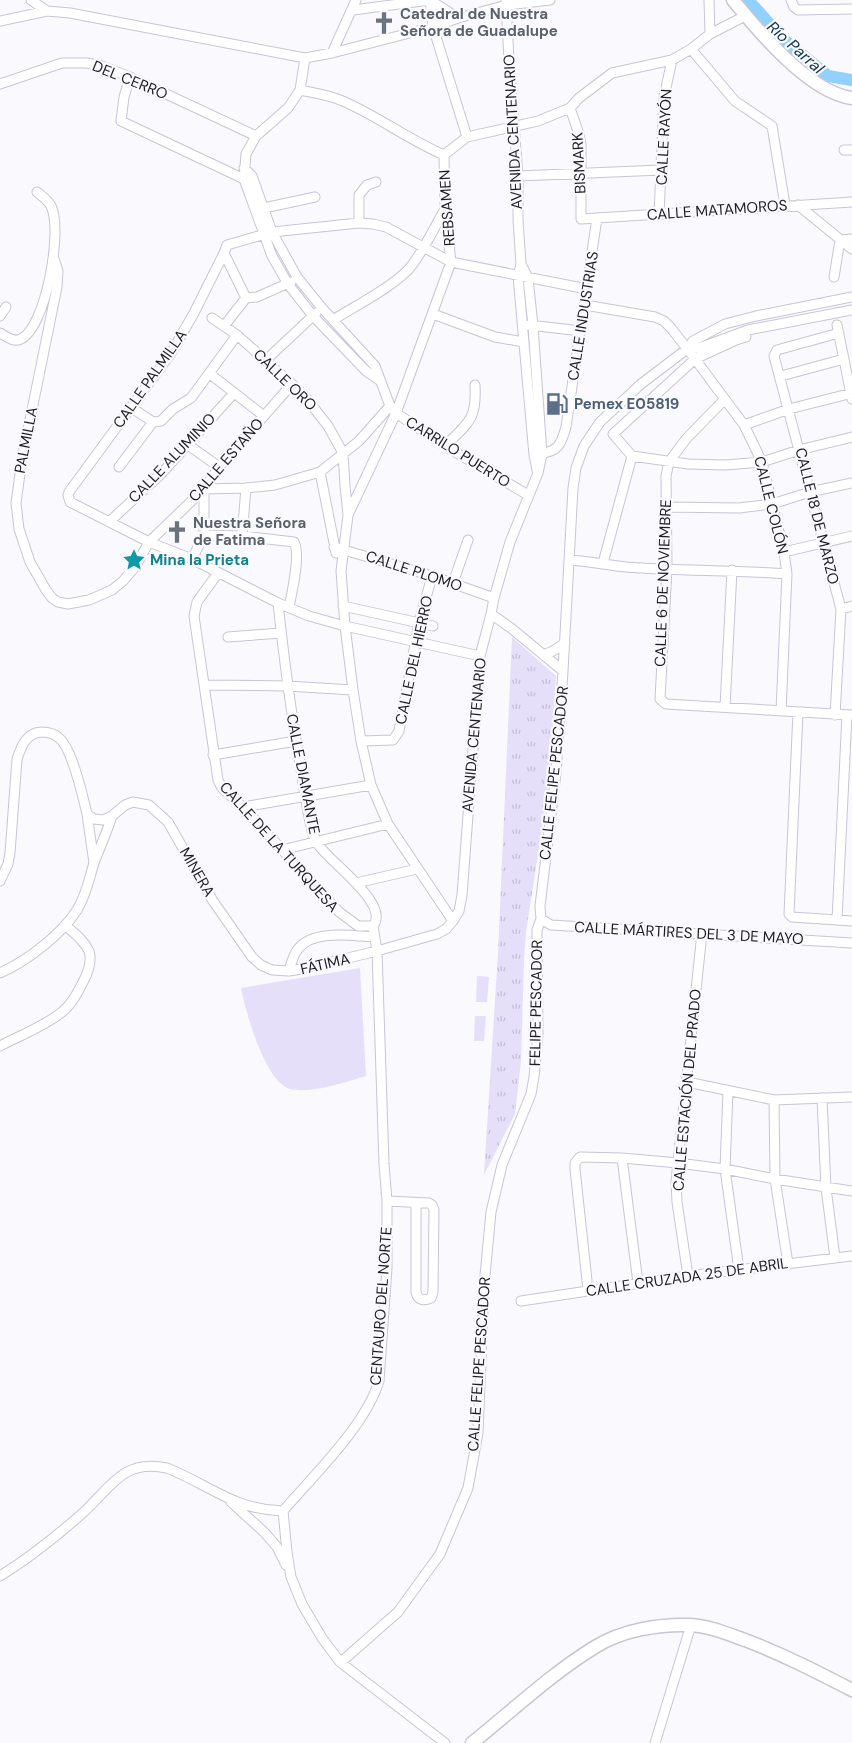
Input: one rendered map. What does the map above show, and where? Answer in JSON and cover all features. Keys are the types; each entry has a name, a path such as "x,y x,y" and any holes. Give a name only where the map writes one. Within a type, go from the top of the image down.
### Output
{"main road":[{"path":"732,0 788,61 814,83 831,92 852,98"},
{"path":"472,1743 596,1646 635,1631 657,1627 692,1625 722,1632 772,1651 852,1690"}],"street":[{"path":"31,0 47,11"},
{"path":"332,53 356,0"},
{"path":"353,10 430,0 458,18"},
{"path":"430,0 433,27 467,137"},
{"path":"0,21 47,11 92,16 305,58 433,27 507,3 550,0"},
{"path":"709,0 710,34"},
{"path":"791,0 794,7 798,10 852,9"},
{"name":"AVENIDA CENTENARIO","path":"453,921 459,911 462,895 480,656 510,542 538,474 533,386 534,326 521,264 518,176 509,61 507,3"},
{"path":"300,90 343,100 422,146 444,155 467,137 538,121 570,108 579,98 612,74 672,60 691,49 710,34 745,16"},
{"path":"691,49 735,101 767,122 774,130 785,205"},
{"path":"305,58 300,90 288,108 256,136 246,154 244,168 267,233 297,277 322,308 375,366 379,380 393,410"},
{"name":"CALLE RAYÓN","path":"659,215 664,98 672,60"},
{"name":"DEL CERRO","path":"0,84 62,63 87,63 102,66 130,77 256,136"},
{"path":"130,77 124,97 121,121 248,178 264,208 272,256 288,284 313,316 366,371 379,380"},
{"name":"BISMARK","path":"570,108 580,134 581,219"},
{"name":"REBSAMEN","path":"444,155 445,208 451,262"},
{"path":"518,176 581,175 661,170"},
{"path":"359,223 359,195 367,185 376,182"},
{"path":"0,333 15,340 22,338 30,330 43,304 54,259 55,236 53,212 50,204 37,192"},
{"path":"264,208 315,197"},
{"name":"CALLE MATAMOROS","path":"581,219 852,202"},
{"path":"798,205 852,249"},
{"path":"333,320 406,271 445,208"},
{"name":"CALLE INDUSTRIAS","path":"538,454 556,449 563,436 581,331 597,218"},
{"path":"246,298 224,252 227,245 267,233 359,223 373,224 386,228 451,262 587,289"},
{"path":"840,240 852,239"},
{"path":"834,277 840,240"},
{"name":"CALLE PALMILLA","path":"109,522 73,504 68,498 69,492 132,408 179,339 224,252"},
{"name":"PALMILLA","path":"54,259 58,271 57,287 22,459 16,493 16,513 23,543 30,562 46,590 58,602 68,604"},
{"path":"338,548 348,515 393,410 451,262"},
{"path":"224,326 246,298 257,297 288,284 297,277"},
{"name":"AVENIDA CENTENARIO","path":"523,277 524,342 533,386"},
{"path":"563,671 573,488 576,468 584,446 600,422 641,384 688,349 693,341 725,324 852,297"},
{"name":"CALLE COLÓN","path":"585,305 655,317 664,321 688,349 744,425 762,462 784,552 787,574 781,711"},
{"path":"0,316 6,307"},
{"path":"266,360 322,308"},
{"path":"688,349 699,348 748,330 852,310"},
{"path":"432,314 496,337 524,342"},
{"name":"CALLE ORO","path":"212,318 237,335 292,384 316,410 344,453"},
{"path":"523,325 581,331"},
{"name":"CALLE 18 DE MARZO","path":"835,715 841,609 781,376 774,356 777,350 838,329 844,359"},
{"path":"119,467 157,422 172,409 191,398 237,335"},
{"path":"746,337 695,359 613,434 632,456 669,462 725,465 762,462 799,450 852,437"},
{"path":"342,345 350,338"},
{"path":"744,425 789,409 852,395 844,359 781,376"},
{"path":"210,374 264,416"},
{"name":"CALLE ESTAÑO","path":"68,604 89,600 112,590 135,567 149,542 204,489 219,467 292,384"},
{"path":"445,446 474,416 476,386"},
{"name":"CALLE ALUMINIO","path":"109,522 162,473 234,393"},
{"path":"669,462 686,438 725,399"},
{"path":"132,408 157,422"},
{"path":"192,559 204,535 204,489 246,488 283,483 320,472 393,410"},
{"name":"CARRILO PUERTO","path":"393,410 445,446 528,495"},
{"path":"187,444 219,467"},
{"path":"344,453 344,486 348,515"},
{"path":"603,563 632,456"},
{"name":"CALLE 6 DE NOVIEMBRE","path":"669,462 666,476 666,568 660,694 663,703 725,707"},
{"path":"320,472 338,548 352,690 371,785 388,824 453,921 446,929 437,934 377,951"},
{"path":"666,507 739,508 772,504 810,492 852,483"},
{"path":"242,536 246,488"},
{"path":"109,522 149,542 192,559 278,603 309,616 345,626 480,656"},
{"path":"204,535 292,540 296,544 296,549 294,584 289,607"},
{"path":"784,552 852,536"},
{"path":"453,583 468,540"},
{"name":"CALLE PLOMO","path":"338,548 432,576 494,598"},
{"path":"569,560 628,567 732,570 787,574"},
{"path":"732,570 725,707 850,715 837,920"},
{"name":"CALLE DE LA TURQUESA","path":"218,573 197,602 194,616 216,774 222,788 243,806 344,918 358,926 373,926"},
{"name":"CALLE DEL HIERRO","path":"361,741 388,741 396,737 399,731 420,623 432,576"},
{"name":"CALLE DIAMANTE","path":"278,603 287,686 305,797 316,842 356,883 376,912 376,922 373,926 377,951"},
{"path":"343,606 433,626"},
{"path":"841,609 852,606"},
{"name":"CALLE FELIPE PESCADOR","path":"492,614 563,671 556,773 540,906 541,919"},
{"path":"228,637 281,633"},
{"path":"543,655 565,643"},
{"path":"205,685 287,686 352,690"},
{"path":"798,712 788,914 792,917 852,921"},
{"path":"0,880 8,864 10,853 17,759 24,743 30,735 36,733 52,733 63,742 76,773 87,814 94,863"},
{"path":"213,755 296,741"},
{"path":"243,806 371,785"},
{"name":"MINERA","path":"112,816 125,804 133,802 149,805 168,822 213,901 252,957 261,965 272,970"},
{"path":"87,814 98,820 112,816"},
{"path":"0,973 26,960 65,925 77,911 82,902 94,863 112,816"},
{"path":"282,850 388,824"},
{"path":"356,883 417,869"},
{"name":"CALLE MÁRTIRES DEL 3 DE MAYO","path":"541,919 551,925 852,943"},
{"name":"FELIPE PESCADOR","path":"523,1117 531,1094 538,1034 537,930 541,919"},
{"path":"0,1046 61,1013 77,994 86,977 90,958 86,945 65,925"},
{"name":"CALLE ESTACIÓN DEL PRADO","path":"688,1276 677,1202 678,1163 702,933"},
{"path":"289,971 298,948 310,940 337,935 375,937"},
{"name":"FÁTIMA","path":"272,970 289,971 377,951"},
{"name":"CENTAURO DEL NORTE","path":"283,1511 357,1424 375,1394 379,1381 387,1268 387,1201 384,1164 377,951"},
{"path":"687,1082 774,1100 852,1097"},
{"path":"728,1091 725,1169 738,1270"},
{"path":"822,1098 826,1188 835,1258"},
{"path":"774,1100 775,1179 788,1264"},
{"name":"CALLE FELIPE PESCADOR","path":"341,1662 398,1612 440,1554 468,1488 478,1433 488,1231 495,1190 502,1165 523,1117"},
{"path":"588,1290 575,1169 580,1157 622,1158 725,1169 852,1192"},
{"path":"622,1158 638,1283"},
{"path":"387,1201 428,1203 432,1205 434,1210 433,1292 431,1298 426,1300 417,1298 416,1292 416,1203"},
{"name":"CALLE CRUZADA 25 DE ABRIL","path":"522,1301 688,1276 852,1256"},
{"path":"0,1576 30,1557 47,1543 84,1512 120,1477 141,1466 157,1466 168,1468 227,1499 256,1508 283,1511 286,1552 291,1577"},
{"path":"227,1499 264,1532 277,1547 302,1604 341,1662 445,1743"},
{"path":"655,1743 692,1625"}],"green space":[{"path":"512,637 556,676 550,776 526,932 521,1061 515,1114 484,1175 498,953"},
{"path":"360,968 366,1076 328,1087 308,1090 290,1089 281,1084 272,1074 258,1045 241,988"},
{"path":"477,976 489,977 487,1002 476,1002"},
{"path":"475,1016 486,1016 484,1041 474,1041"}],"waterway":[{"name":"Río Parral","path":"748,0 784,40 828,76 852,80"}],"place":[{"name":"Catedral de Nuestra Señora de Guadalupe","path":"384,23"},
{"name":"Pemex E05819","path":"557,404"},
{"name":"Nuestra Señora de Fatima","path":"177,532"},
{"name":"Mina la Prieta","path":"134,560"}]}
